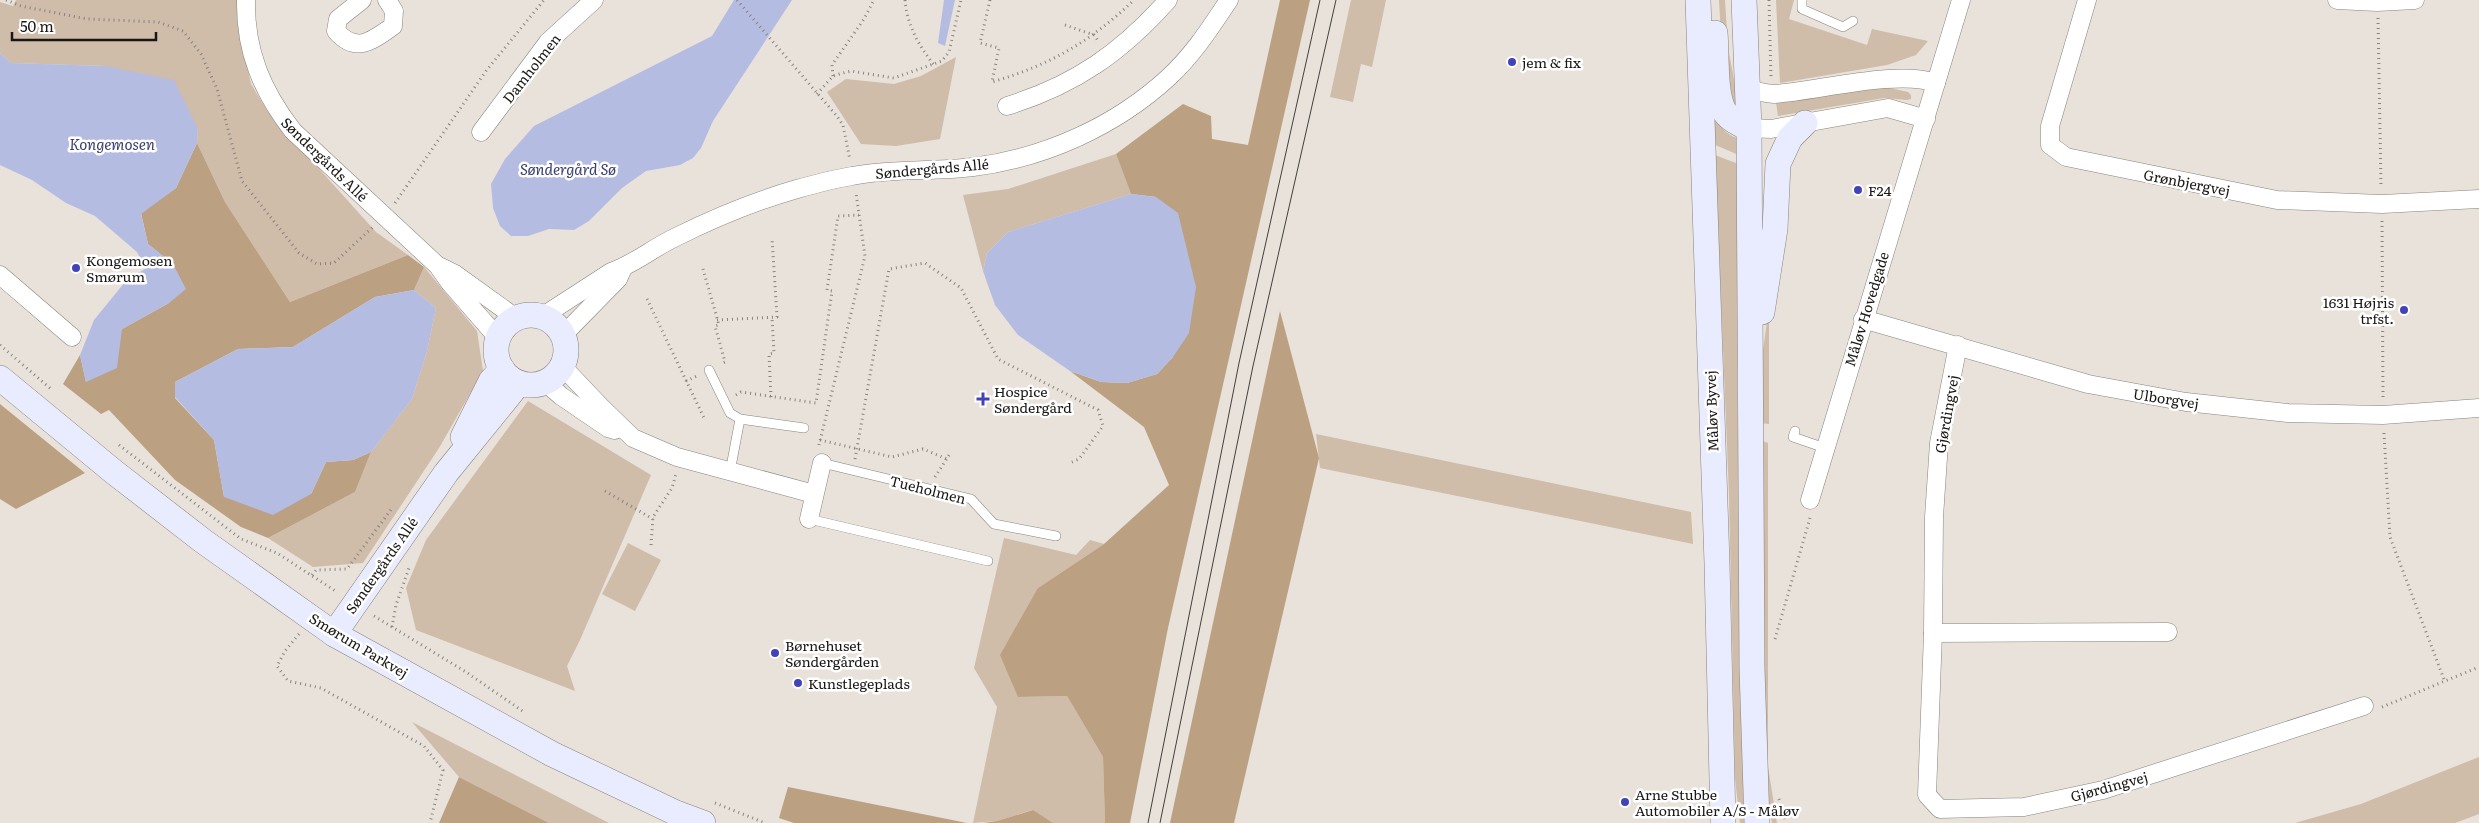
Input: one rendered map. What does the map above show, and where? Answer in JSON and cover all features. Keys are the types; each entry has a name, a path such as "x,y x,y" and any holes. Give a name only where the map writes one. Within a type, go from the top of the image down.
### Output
{"main road":[{"name":"Måløv Byvej","path":"1698,0 1717,563 1723,823"},
{"path":"1708,0 1714,10 1719,95 1724,111 1734,121 1749,128"},
{"path":"1730,0 1732,26 1747,63"},
{"path":"1744,0 1749,128 1752,669 1757,823"},
{"path":"1750,381 1775,229 1778,164 1790,138 1805,123"},
{"path":"528,315 543,316 553,322 563,335 566,350 554,374 531,385 511,376 496,352 498,338 503,328 516,318 528,315"},
{"name":"Søndergårds Allé","path":"334,634 511,376"},
{"name":"Smørum Parkvej","path":"0,378 114,472 203,540 334,634 552,754 676,813 703,823"}],"street":[{"name":"Søndergårds Allé","path":"246,0 245,22 250,52 260,81 274,107 293,131 438,266 450,284 498,338"},
{"path":"362,0 338,19 336,31 345,42 357,45 375,39 393,26 394,12 387,0"},
{"path":"1007,106 1071,81 1110,57 1142,30 1168,0"},
{"name":"Søndergårds Allé","path":"543,316 611,272 623,268 673,239 734,210 795,190 854,175 974,167 1030,155 1074,139 1124,113 1169,77 1202,41 1229,0"},
{"name":"Måløv Hovedgade","path":"1810,500 1961,0"},
{"name":"Grønbjergvej","path":"2087,0 2050,126 2050,146 2066,157 2277,200 2382,204 2479,199"},
{"path":"2337,0 2377,2 2415,0"},
{"name":"Damholmen","path":"481,132 548,42 585,2"},
{"path":"1748,89 1773,94 1901,78 1927,80 1936,83"},
{"path":"1749,128 1771,129 1888,108 1926,119"},
{"name":"Søndergårds Allé","path":"438,266 456,274 516,318"},
{"name":"Søndergårds Allé","path":"563,335 618,280 623,268"},
{"path":"0,275 72,337"},
{"name":"Ulborgvej","path":"1863,320 1958,345 2088,384 2186,402 2288,413 2383,415 2479,408"},
{"name":"Gjørdingvej","path":"1958,345 1939,442 1934,517 1933,633 1927,795 1940,809 2024,807 2103,790 2364,706"},
{"path":"0,368 29,402"},
{"path":"554,374 561,396 608,428 627,433 680,458 814,494"},
{"path":"809,519 822,463"},
{"path":"1933,633 2168,632"}],"lane":[{"path":"1802,0 1802,9 1843,27 1853,21"},
{"path":"709,370 730,413 740,420 804,428"},
{"path":"730,472 740,420"},
{"path":"1795,431 1793,436 1825,448"},
{"name":"Tueholmen","path":"822,463 971,499 994,524 1056,536"},
{"path":"809,519 988,562"}],"path":[{"path":"6,0 21,6 87,20 158,22 183,31 201,54 217,89 242,182 299,254 317,264 334,263 385,216 414,178 486,71 544,0"},
{"path":"737,0 843,125 854,175 865,256 818,447 822,463"},
{"path":"833,76 832,65 864,19 874,0"},
{"path":"905,0 910,25 919,45 934,65"},
{"path":"817,94 833,76 851,71 894,78 942,61 949,52 961,0"},
{"path":"990,0 980,43 999,48 992,82 1024,72 1054,59 1094,35 1134,0"},
{"path":"2377,2 2382,204 2383,415 2390,536 2445,682"},
{"path":"1066,25 1094,35 1110,57"},
{"path":"724,401 741,392 816,403 832,291 827,290 838,216 859,215"},
{"path":"717,320 777,317 772,238"},
{"path":"853,470 888,269 925,263 961,288 998,359 1098,410 1103,426 1079,459 1070,463"},
{"path":"686,381 725,362 714,326 719,325 703,269"},
{"path":"647,299 705,420"},
{"path":"772,317 774,354 769,354 772,397"},
{"path":"820,440 892,457 922,449 947,459"},
{"path":"928,488 951,452"},
{"path":"651,545 653,519 672,488 680,458"},
{"path":"605,491 653,519"},
{"path":"1772,647 1812,512 1810,500"},
{"path":"312,575 316,570 347,569 398,502"},
{"path":"312,618 285,651 277,666 288,681 320,688 424,746 443,770 430,823"},
{"path":"2364,706 2383,707 2479,667"}],"shaded area":[{"path":"16,0 239,0 238,26 251,84 268,112 376,232 408,255 290,302 225,202 197,143 198,129 105,66 11,63 0,53 0,2 13,6"},
{"path":"1280,0 1310,0 1168,628 1130,823 1105,823 1103,757 1067,696 1018,697 1000,655 1038,588 1104,544 1169,485 1144,427 1070,371 1101,382 1127,383 1157,374 1173,357 1156,197 1131,194 1116,154 1183,104 1211,116 1212,139 1248,145"},
{"path":"1351,0 1386,0 1372,67 1361,64 1353,102 1330,97"},
{"path":"1719,0 1725,0 1728,48 1739,105 1735,106 1723,69"},
{"path":"1776,0 1794,0 1789,19 1867,45 1872,29 1928,41 1916,55 1887,65 1780,83"},
{"path":"956,57 940,139 896,146 861,144 827,92 846,79 894,84 921,76"},
{"path":"1885,87 1908,92 1911,95 1911,99 1884,98 1778,116 1776,102"},
{"path":"1713,99 1720,125 1734,137 1741,139 1741,156 1713,144"},
{"path":"197,143 225,202 290,302 408,255 424,267 414,290 375,297 293,347 238,349 175,382 175,398 214,440 224,497 311,494 326,462 353,460 371,452 355,492 268,538 241,527 175,480 109,410 101,414 63,384 80,355 86,382 122,329 169,303 173,264 148,244 141,213 176,188"},
{"path":"1116,154 1131,194 1008,232 987,253 983,271 963,195 1008,189"},
{"path":"1715,155 1741,165 1737,377 1744,823 1740,823 1735,778 1729,494"},
{"path":"424,267 477,331 483,371 439,448 363,563 313,567 268,538 355,492 371,452 412,399 427,351 436,308 414,290"},
{"path":"1280,311 1319,458 1234,823 1170,823"},
{"path":"1767,322 1769,323 1769,424 1760,423 1762,357"},
{"path":"528,401 651,475 567,666 575,691 416,630 406,588 426,540"},
{"path":"0,404 85,473 16,509 0,499"},
{"path":"1316,434 1691,512 1693,544 1320,468"},
{"path":"1760,440 1768,443 1768,767 1777,823 1772,823 1765,789"},
{"path":"1004,538 1076,555 1090,540 1104,544 1038,588 1018,697 1067,696 1103,757 1105,823 1053,823 1032,810 997,821 973,823 997,707 974,668"},
{"path":"628,543 661,560 635,611 602,594"},
{"path":"412,722 609,823 549,823 459,777"},
{"path":"2479,757 2479,814 2455,823 2295,823 2361,804"},
{"path":"459,777 549,823 439,823"},
{"path":"788,787 967,823 794,823 779,818"},
{"path":"1033,810 1053,823 983,823 997,821"}],"water":[{"name":"Søndergård Sø","path":"734,0 792,0 713,121 701,148 693,158 680,165 646,171 622,188 589,221 574,230 549,229 528,236 511,236 500,226 493,208 491,184 505,159 534,126 712,36"},
{"path":"944,0 955,0 945,46 938,43"},
{"name":"Kongemosen","path":"0,53 11,63 105,66 174,80 198,129 197,143 176,188 141,214 148,244 173,264 186,289 169,303 122,329 117,368 86,382 80,355 94,320 125,282 146,268 137,252 95,216 66,203 32,180 0,165"},
{"path":"1131,194 1156,197 1178,213 1196,287 1189,333 1173,357 1157,374 1127,383 1101,382 1070,371 1018,335 995,305 983,271 987,253 1008,232"},
{"path":"414,290 436,308 427,351 412,399 371,452 353,460 326,462 311,494 273,515 224,497 214,440 175,397 175,382 238,349 293,347 375,297"}],"tram line":[{"path":"1148,823 1239,363 1320,0"},
{"path":"1160,823 1253,366 1336,0"}],"place":[{"name":"jem & fix","path":"1512,62"},
{"name":"F24","path":"1858,190"},
{"name":"Kongemosen Smørum","path":"76,268"},
{"name":"1631 Højris trfst.","path":"2404,310"},
{"name":"Hospice Søndergård","path":"983,399"},
{"name":"Børnehuset Søndergården","path":"775,653"},
{"name":"Kunstlegeplads","path":"798,683"},
{"name":"Arne Stubbe Automobiler A/S - Måløv","path":"1625,802"}]}
